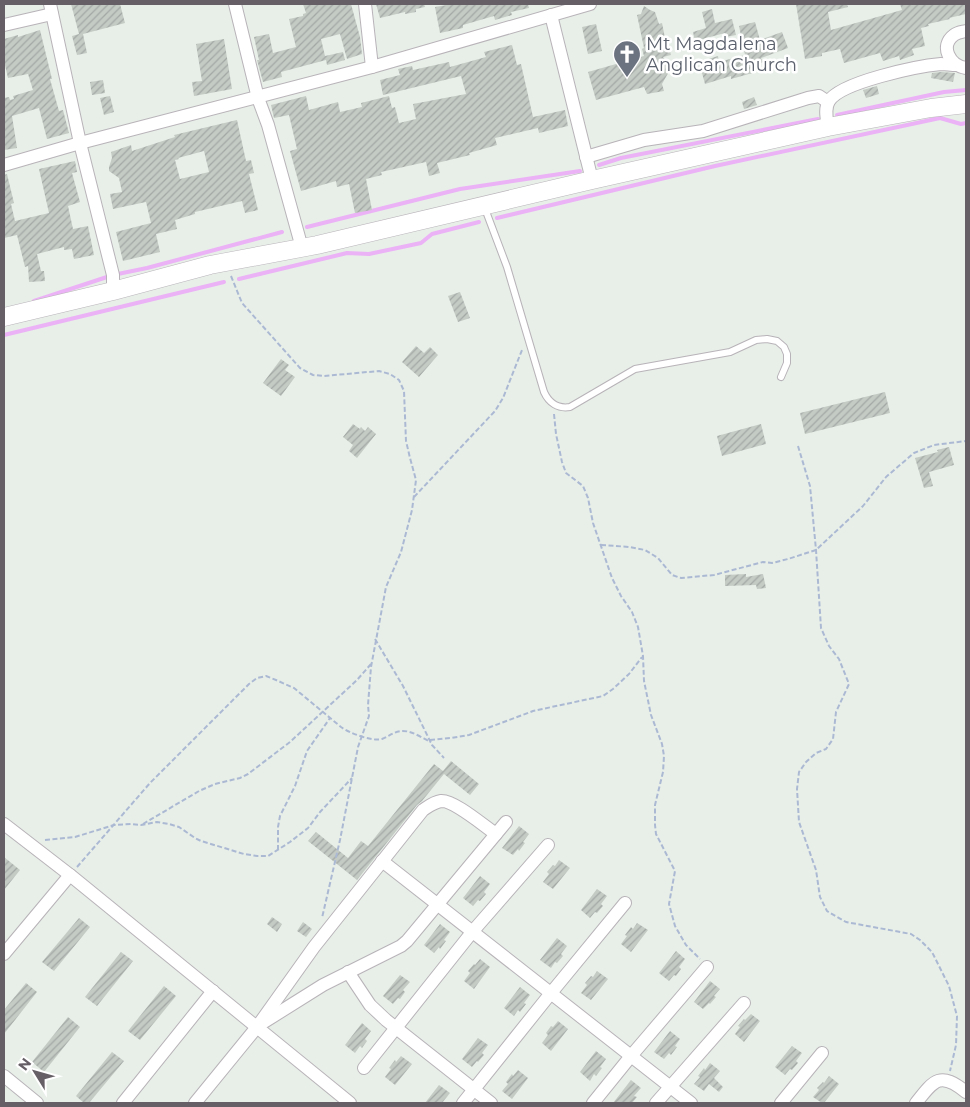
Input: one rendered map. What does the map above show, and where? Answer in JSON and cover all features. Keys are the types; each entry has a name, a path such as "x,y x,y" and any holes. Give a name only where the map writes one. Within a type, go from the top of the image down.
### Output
{"main road":[{"path":"4,317 210,265 302,248 828,127 932,108 966,104"}],"street":[{"path":"235,4 258,98 268,125 302,248"},
{"path":"365,4 372,67"},
{"path":"4,165 80,143 372,67 590,4"},
{"path":"4,25 51,9 80,143 113,275 113,291"},
{"path":"551,15 592,180"},
{"path":"961,67 952,62 947,51 949,42 955,34 966,31"},
{"path":"828,127 826,110 828,102 835,93 861,82 894,72 941,64 961,67"},
{"path":"586,157 644,140 703,131 808,98 819,96 828,102"},
{"path":"195,1103 257,1027 314,947 423,810 432,804 442,801 451,803 496,834"},
{"path":"257,1027 323,985 401,946 506,822"},
{"path":"4,824 70,875 350,1103"},
{"path":"364,1068 473,931 548,845"},
{"path":"382,861 691,1103"},
{"path":"4,954 70,875"},
{"path":"463,1103 625,903"},
{"path":"593,1103 707,967"},
{"path":"348,972 370,1005 386,1020 492,1103"},
{"path":"123,1103 213,991"},
{"path":"656,1103 744,1003"},
{"path":"781,1103 822,1053"},
{"path":"4,1076 37,1103"},
{"path":"916,1103 931,1085 942,1080 954,1082 966,1092"}],"lane":[{"path":"484,205 507,267 544,392 548,400 553,404 563,408 570,407 635,369 730,352 756,340 767,339 776,341 784,347 787,354 787,363 782,377"}],"path":[{"path":"226,262 242,303 300,368 312,375 324,376 379,371 390,374 399,380 404,391 406,441 416,480 412,510 402,552 386,587 375,639 368,705 369,716 358,747 340,840 321,920"},
{"path":"414,497 495,411 503,398 528,337"},
{"path":"553,404 556,434 566,473 583,486 588,498 593,523 612,578 632,612 638,627 643,656 644,681 651,715 662,744 664,756 663,772 655,805 655,825 656,834 675,871 669,904 675,926 686,945 707,967"},
{"path":"601,545 645,550 658,558 672,575 681,578 714,575 763,562 772,563 816,550 863,506 886,477 914,453 934,445 966,441"},
{"path":"798,446 810,486 821,628 829,646 839,659 849,684 836,712 833,739 826,749 816,753 806,762 800,772 797,789 799,822 816,870 820,897 827,910 846,922 912,934 932,952 949,986 957,1016 956,1045 948,1080"},
{"path":"375,639 403,686 430,741 444,758"},
{"path":"70,875 150,783 257,678 266,676 294,688 346,731 381,740 401,731 408,731 430,741 469,735 533,711 603,696 613,690 643,656"},
{"path":"141,825 199,790 248,774 290,742 358,680 372,662"},
{"path":"278,850 280,816 307,751 330,718"},
{"path":"22,839 40,840 76,837 114,825 141,825 157,822 179,828 201,841 244,854 268,856 308,828 320,812 352,778"}],"building":[{"path":"71,4 120,4 125,23 83,34 87,53 77,55 72,36 79,34"},
{"path":"303,4 351,4 360,37 362,54 347,59 340,34 321,39 325,56 343,52 345,60 327,65 326,60 281,72 282,77 263,82 257,60 259,60 254,37 269,34 273,53 296,47 289,19 303,16 306,13"},
{"path":"376,4 424,4 425,7 416,9 416,12 405,14 405,12 380,18"},
{"path":"453,4 528,4 529,8 511,12 512,15 495,20 494,16 463,25 463,28 440,33 435,7"},
{"path":"796,4 847,4 848,7 828,12 831,30 902,10 900,4 966,4 966,14 928,24 929,26 921,28 925,46 912,49 914,55 900,60 899,56 883,61 880,53 844,63 840,49 822,53 822,56 805,59"},
{"name":"Mt Magdalena Anglican Church","path":"644,6 655,12 659,24 662,23 666,43 668,43 671,55 663,57 671,68 662,84 664,91 647,94 644,87 596,100 588,72 644,56 637,15 641,14"},
{"path":"712,9 715,23 732,19 736,35 726,37 725,33 695,41 693,32 706,28 702,12"},
{"path":"755,22 760,40 782,32 788,48 761,58 763,62 755,65 756,72 731,79 731,76 705,84 699,62 718,56 719,62 745,55 739,26"},
{"path":"596,24 602,51 588,54 582,27"},
{"path":"40,30 59,111 63,110 69,133 47,139 39,108 12,116 17,148 4,150 4,98 14,99 13,96 33,90 28,74 8,78 4,61 4,39"},
{"path":"224,39 232,89 194,96 192,82 202,81 196,44"},
{"path":"512,45 517,65 521,64 533,117 565,110 568,126 539,133 538,128 495,138 497,145 469,153 470,155 437,163 440,173 429,176 426,162 381,172 382,175 366,179 372,210 355,213 349,184 337,187 336,181 301,191 290,151 297,149 289,115 274,118 271,105 306,96 309,110 338,102 340,112 362,107 361,103 389,96 392,108 395,107 399,123 416,119 413,104 466,94 461,76 383,95 380,80 400,75 398,69 412,66 413,70 449,62 450,67 486,57 484,52"},
{"path":"932,73 955,73 953,82 931,78"},
{"path":"103,80 105,93 92,95 90,82"},
{"path":"877,86 879,94 866,98 863,90"},
{"path":"110,96 114,112 104,115 100,98"},
{"path":"754,97 757,105 744,109 742,102"},
{"path":"237,120 246,161 251,160 254,173 249,174 258,210 245,213 242,201 195,212 195,214 175,220 177,229 156,234 160,252 123,261 116,232 151,223 146,202 113,209 110,194 122,192 119,178 109,171 112,158 111,152 131,145 132,151 175,137 174,135","holes":["204,151 209,172 180,179 175,160"]},
{"path":"75,161 77,172 72,173 80,202 68,206 73,229 88,226 94,255 74,259 72,249 64,250 64,247 37,254 41,271 44,271 45,281 29,282 28,266 25,267 17,235 4,238 4,175 7,174 14,203 11,204 15,221 49,213 39,169"},
{"path":"460,292 470,318 458,322 448,296"},
{"path":"416,346 424,353 430,347 438,355 419,377 402,362"},
{"path":"281,359 289,365 285,370 295,377 281,396 263,383"},
{"path":"885,392 890,413 805,434 800,413"},
{"path":"353,424 365,431 368,427 376,434 357,458 349,451 353,445 343,437"},
{"path":"761,424 766,444 722,456 717,436"},
{"path":"949,447 954,465 929,472 933,486 924,488 915,458"},
{"path":"746,574 746,577 763,574 766,588 757,589 756,585 725,586 725,575"},
{"path":"451,761 479,784 470,795 444,774 357,880 308,841 316,832 348,858 361,841 368,846 434,764 443,771"},
{"path":"519,826 529,834 519,851 518,849 513,855 502,848"},
{"path":"4,857 20,870 4,890"},
{"path":"559,860 570,868 553,889 543,882 549,874 547,872"},
{"path":"480,876 490,884 484,892 486,894 473,906 463,898"},
{"path":"597,889 607,896 601,904 603,906 590,918 581,910"},
{"path":"272,917 282,924 277,932 267,924"},
{"path":"79,918 90,927 54,971 42,962"},
{"path":"303,922 312,929 306,937 297,931"},
{"path":"637,923 648,930 631,952 621,944 631,927 633,929"},
{"path":"440,924 450,932 440,949 439,947 434,953 424,945"},
{"path":"557,938 567,946 561,954 563,956 551,968 540,960"},
{"path":"676,951 685,959 679,967 681,969 676,976 674,975 669,981 659,973"},
{"path":"121,952 133,961 97,1006 85,997"},
{"path":"480,959 490,967 474,989 464,981 470,973 468,971"},
{"path":"597,971 608,979 591,1000 581,993 587,985 585,983"},
{"path":"400,975 410,982 403,990 405,992 400,999 398,998 393,1004 383,996"},
{"path":"710,981 720,989 714,996 716,997 703,1009 694,1002"},
{"path":"26,983 37,992 4,1034 4,1010"},
{"path":"164,986 176,996 140,1040 128,1031"},
{"path":"520,987 530,995 520,1012 518,1010 514,1016 504,1008"},
{"path":"751,1014 760,1021 744,1042 735,1034 740,1027 738,1026"},
{"path":"68,1017 80,1027 44,1072 32,1062"},
{"path":"558,1021 568,1029 551,1051 542,1043 548,1035 546,1033 551,1026 553,1027"},
{"path":"362,1023 371,1031 365,1039 367,1041 362,1048 360,1046 355,1053 345,1045"},
{"path":"670,1031 680,1039 671,1055 669,1053 664,1059 654,1052"},
{"path":"478,1038 488,1045 482,1053 484,1055 472,1067 462,1059"},
{"path":"792,1046 802,1053 796,1061 798,1063 785,1075 775,1067"},
{"path":"596,1051 606,1059 600,1067 602,1068 596,1076 594,1074 590,1081 580,1072"},
{"path":"112,1052 124,1061 89,1103 84,1103 76,1096"},
{"path":"401,1056 412,1064 395,1085 385,1077 395,1060 396,1062"},
{"path":"710,1063 720,1071 714,1078 723,1087 719,1092 709,1084 704,1091 694,1084 704,1068 705,1070"},
{"path":"518,1070 528,1078 512,1099 502,1091 508,1084 506,1082 512,1074 513,1076"},
{"path":"829,1076 839,1084 822,1103 813,1097 819,1090 817,1088"},
{"path":"631,1080 641,1088 634,1096 637,1097 632,1103 613,1103"},
{"path":"439,1085 450,1093 442,1103 425,1103"}],"waterway":[{"path":"837,115 944,92 966,90"},
{"path":"497,218 715,166 940,118 961,124 966,123"},
{"path":"599,165 621,158 818,119"},
{"path":"307,227 460,189 580,171"},
{"path":"239,279 347,253 369,254 421,243 432,234 479,222"},
{"path":"34,301 113,275 147,268 282,232"},
{"path":"4,335 224,282"}],"place":[{"name":"Mt Magdalena Anglican Church","path":"627,78"}]}
